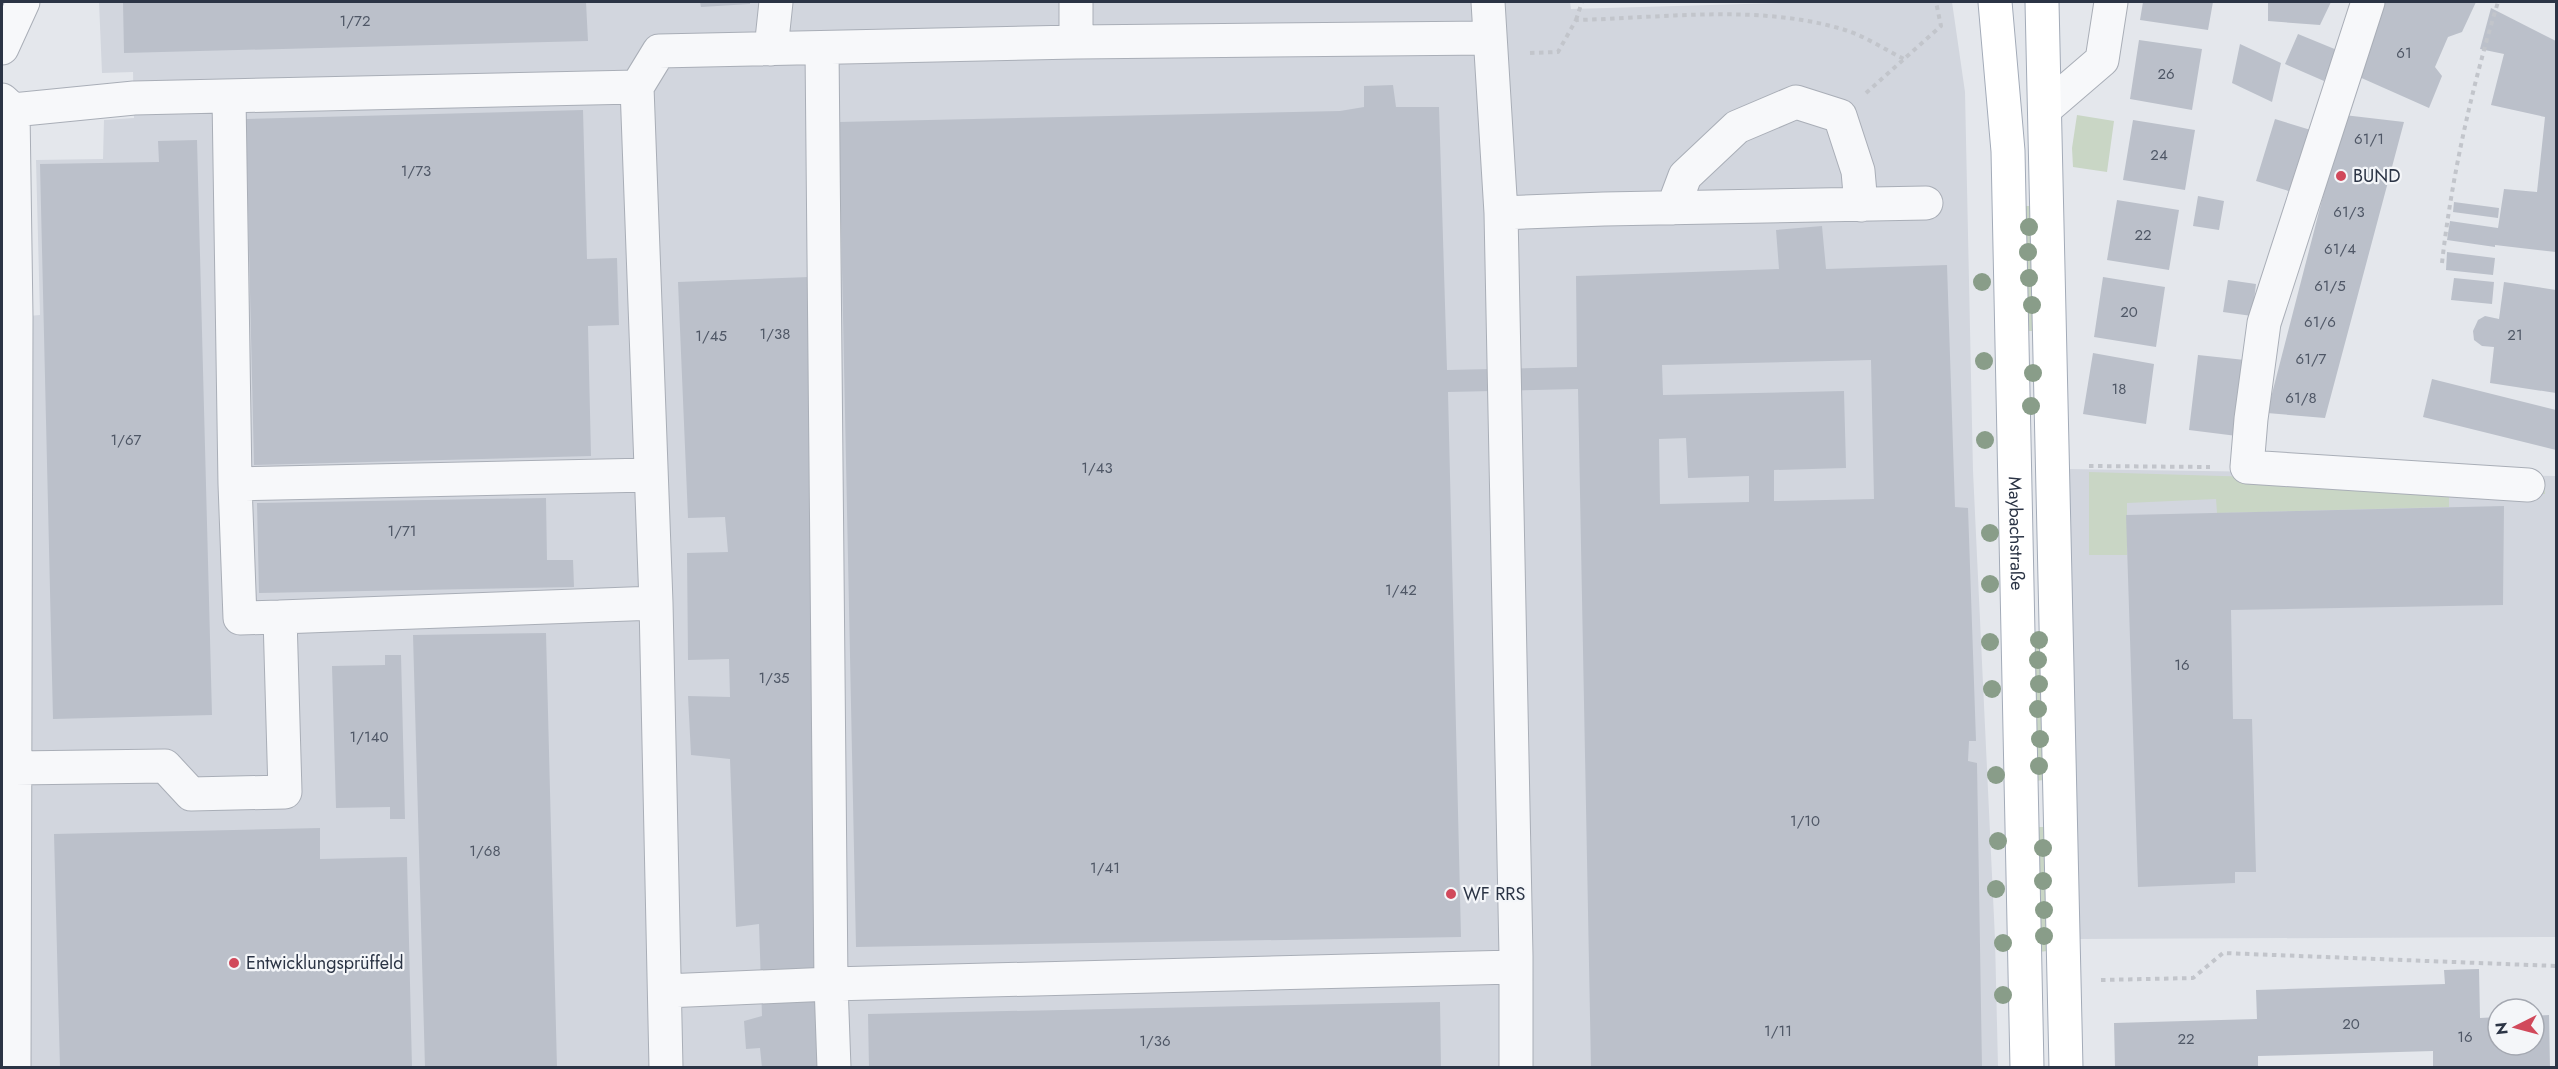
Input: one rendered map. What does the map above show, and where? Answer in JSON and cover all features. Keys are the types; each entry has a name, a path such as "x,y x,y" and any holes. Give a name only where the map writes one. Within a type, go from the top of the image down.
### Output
{"main road":[{"name":"Maybachstraße","path":"1995,2 2008,151 2027,1068"},
{"path":"2042,2 2066,1068"},
{"path":"2016,543 2055,543"}],"street":[{"path":"2,48 22,2"},
{"path":"771,50 776,2"},
{"path":"1076,2 1076,42"},
{"path":"1488,2 1501,213 1516,1068"},
{"path":"2045,109 2102,60 2111,2"},
{"path":"2368,2 2264,323 2247,468 2529,485"},
{"path":"666,1068 656,603 637,87 659,51 1076,42 1489,38"},
{"path":"822,48 831,984 834,1068"},
{"path":"10,1048 15,768 16,317 7,105 134,98 637,87"},
{"path":"229,97 235,484 240,618 656,603"},
{"path":"1673,208 1685,176 1737,127 1796,102 1840,116 1858,171 1861,205"},
{"path":"1501,213 1926,203"},
{"path":"235,484 650,475"},
{"path":"15,768 165,766 191,794 285,792 280,617"},
{"path":"2,736 15,768"},
{"path":"665,991 831,984 1515,968"}],"path":[{"path":"1527,53 1558,52 1576,20 1582,2"},
{"path":"1840,116 1941,26 1936,2"},
{"path":"2442,262 2448,209 2480,59 2498,2"},
{"path":"1576,20 1751,15 1806,20 1844,30 1904,59"},
{"path":"2077,467 2247,468"},
{"path":"2092,981 2193,978 2223,953 2556,966"}],"shaded area":[{"path":"99,2 1570,2 1571,9 1812,2 1952,2 1965,92 1973,471 1995,939 1998,1067 2,1068 4,318 40,315 36,160 103,159 104,120 134,118 133,72 102,73"},
{"path":"2067,469 2556,476 2556,937 2078,939"}],"green space":[{"path":"2077,115 2114,121 2107,172 2073,167 2072,148"},
{"path":"2023,206 2030,206 2033,331 2025,331"},
{"path":"2089,472 2544,486 2545,494 2449,493 2449,507 2217,513 2216,499 2127,503 2127,555 2089,555"},
{"path":"2041,631 2044,780 2035,781 2031,632"},
{"path":"2037,827 2045,827 2047,951 2039,952"}],"building":[{"path":"123,2 586,2 588,41 124,53"},
{"path":"700,2 750,2 750,4 701,7"},
{"path":"2143,2 2213,2 2208,30 2140,20"},
{"path":"2268,2 2331,2 2320,25 2268,21"},
{"path":"2383,2 2476,2 2462,32 2448,37 2435,67 2442,76 2429,108 2357,76"},
{"path":"2491,8 2556,41 2556,252 2447,240 2450,221 2498,228 2504,189 2537,192 2545,117 2491,105 2504,54 2480,49"},
{"path":"2298,34 2337,50 2324,81 2285,64"},
{"path":"2139,40 2202,49 2192,110 2130,99"},
{"path":"2240,44 2281,63 2272,102 2232,83"},
{"path":"1393,85 1396,107 1439,107 1447,370 1577,367 1576,276 1779,269 1776,230 1822,226 1826,269 1947,265 1955,507 1968,508 1976,741 1969,741 1968,761 1977,763 1982,1068 1591,1068 1578,389 1448,392 1461,937 856,947 839,122 1340,111 1364,107 1364,86","holes":["1871,360 1874,499 1774,501 1774,470 1846,468 1844,391 1663,395 1662,365","1686,438 1688,478 1749,476 1749,502 1660,504 1659,439"]},
{"path":"583,110 587,259 617,258 619,325 588,326 591,456 254,465 246,119"},
{"path":"2344,115 2404,122 2325,418 2267,413"},
{"path":"2275,119 2314,131 2295,193 2256,181"},
{"path":"2133,120 2195,130 2185,190 2123,180"},
{"path":"197,140 212,715 53,719 40,164 159,162 158,141"},
{"path":"2198,196 2224,201 2219,230 2193,226"},
{"path":"2117,200 2179,210 2169,270 2107,260"},
{"path":"2454,202 2499,208 2498,218 2453,212"},
{"path":"2447,252 2495,258 2493,275 2446,270"},
{"path":"809,277 826,1068 762,1068 760,1048 746,1049 744,1021 762,1016 759,924 736,927 730,759 691,755 688,696 730,697 729,659 688,660 687,553 728,552 725,517 688,518 678,282"},
{"path":"2103,277 2165,287 2156,347 2094,337"},
{"path":"2454,278 2494,282 2492,304 2451,300"},
{"path":"2228,280 2256,284 2252,316 2223,312"},
{"path":"2504,282 2556,290 2556,393 2490,383 2494,347 2482,346 2474,340 2473,331 2478,320 2485,316 2499,319"},
{"path":"2093,353 2154,364 2146,424 2083,414"},
{"path":"2198,355 2245,360 2237,436 2189,430"},
{"path":"2432,379 2556,410 2556,450 2423,417"},
{"path":"546,498 547,560 573,560 574,587 259,593 257,503"},
{"path":"2504,506 2503,605 2231,610 2233,719 2252,719 2256,872 2235,872 2235,883 2138,887 2126,515"},
{"path":"546,633 557,1068 425,1068 413,635"},
{"path":"385,655 401,655 405,819 390,819 390,807 336,808 332,666 385,665"},
{"name":"Entwicklungsprüffeld","path":"320,828 320,859 407,857 412,1068 60,1068 54,834"},
{"path":"2479,969 2480,1018 2486,1018 2486,1057 2546,1057 2546,1015 2549,1015 2550,1068 2433,1068 2433,1051 2258,1056 2258,1068 2115,1068 2114,1023 2257,1019 2256,990 2445,984 2444,970"},
{"path":"1440,1002 1441,1068 869,1068 868,1014"}],"place":[{"name":"BUND","path":"2341,176"},
{"name":"WF RRS","path":"1451,894"},
{"name":"Entwicklungsprüffeld","path":"234,963"}]}
